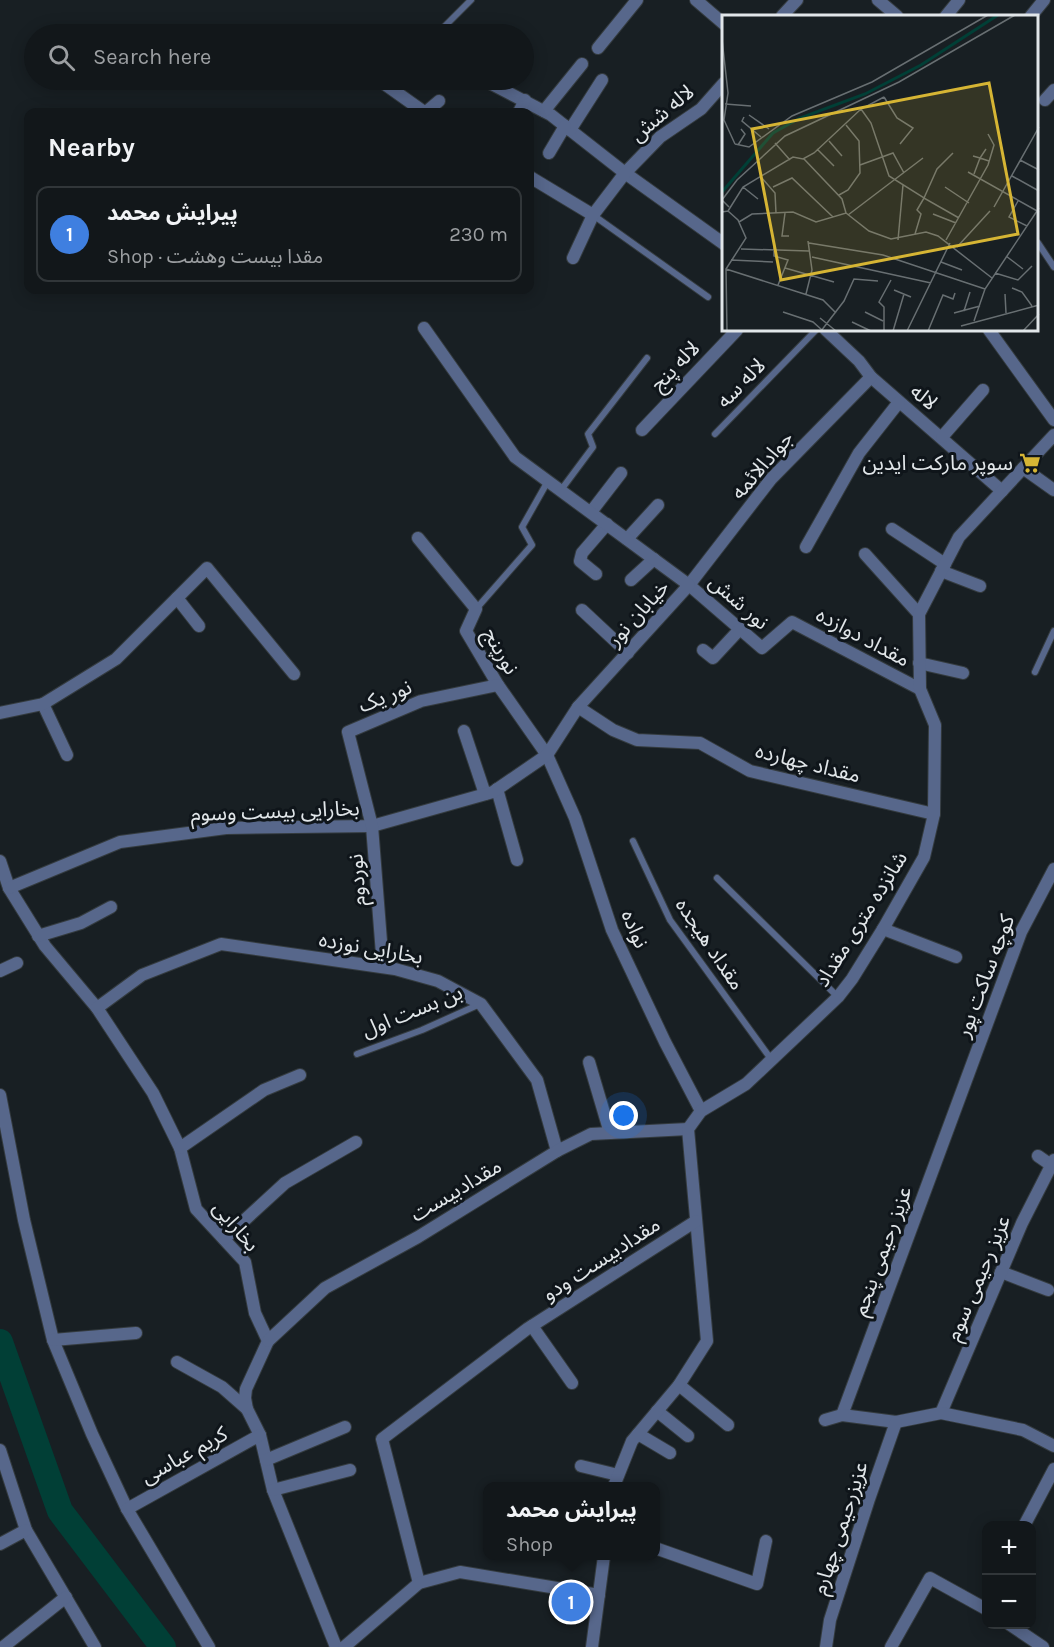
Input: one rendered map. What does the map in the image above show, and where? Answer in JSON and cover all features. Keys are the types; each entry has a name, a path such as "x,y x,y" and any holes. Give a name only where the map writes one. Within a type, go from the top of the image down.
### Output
{"street":[{"path":"598,48 637,0"},
{"path":"696,0 722,22"},
{"path":"783,15 797,0"},
{"path":"878,0 896,15"},
{"path":"947,15 959,0"},
{"path":"1032,15 1044,0"},
{"path":"543,111 582,64"},
{"path":"549,153 602,80"},
{"name":"لاله شش","path":"573,258 593,215 625,173 660,137 701,109 722,85"},
{"path":"394,90 419,108"},
{"path":"504,90 543,111 722,243"},
{"path":"1045,100 1054,90"},
{"path":"521,108 525,100"},
{"path":"430,108 439,101"},
{"path":"534,179 593,215"},
{"name":"خیابان نور","path":"372,826 491,792 547,754 578,707 690,585 515,457 424,328"},
{"name":"لاله پنج","path":"642,430 735,332"},
{"name":"لاله","path":"826,332 859,361 871,377 1002,491"},
{"path":"990,332 1054,420"},
{"name":"جوادالائمه","path":"690,585 771,479 871,377"},
{"path":"942,437 983,390"},
{"path":"806,547 859,453 899,402"},
{"name":"شانزده متری مقداد","path":"688,1129 702,1111 746,1084 838,997 883,929 924,857 934,814 935,725 920,689 919,614 959,537 1054,435"},
{"path":"1023,468 1054,490"},
{"path":"591,512 621,473"},
{"path":"627,539 658,506"},
{"path":"596,574 580,561 582,553 608,524"},
{"path":"892,529 943,567 980,586"},
{"name":"نورپنج","path":"418,538 476,609 466,631 498,685 547,754"},
{"path":"865,554 919,614"},
{"path":"632,580 654,559"},
{"path":"0,713 43,704 116,659 207,567 294,674"},
{"name":"نور شش","path":"690,585 762,648"},
{"path":"177,598 199,626"},
{"path":"582,610 628,653"},
{"name":"مقداد دوازده","path":"762,648 792,622 920,689"},
{"path":"703,650 713,658 740,629"},
{"path":"919,663 963,673"},
{"name":"نور یک","path":"372,826 348,732 421,701 498,685"},
{"path":"43,704 67,755"},
{"name":"مقداد چهارده","path":"578,707 613,730 637,740 700,743 750,771 934,814"},
{"path":"464,731 517,860"},
{"name":"نواده","path":"547,754 575,818 612,930 665,1042 702,1111"},
{"name":"بخارایی بیست وسوم","path":"9,888 120,842 226,828 372,826"},
{"name":"نوردوم","path":"372,826 383,967"},
{"name":"بخارایی","path":"0,861 9,888 38,936 98,1008 153,1093 180,1148 196,1209 246,1262 255,1313 268,1341"},
{"name":"کوچه ساکت پور","path":"958,1100 1021,932 1054,868"},
{"path":"38,936 81,923 111,907"},
{"path":"883,929 956,957"},
{"name":"بخارایی نوزده","path":"98,1008 142,975 221,944 383,967 438,981 481,1004 537,1080 557,1151"},
{"path":"0,971 17,963"},
{"path":"589,1062 610,1133"},
{"path":"180,1148 264,1090 300,1075"},
{"path":"0,1095 24,1220 52,1340 127,1509 209,1647"},
{"name":"عزیز رحیمی پنجم","path":"842,1415 958,1100"},
{"path":"581,1466 616,1480 632,1441 679,1385 707,1341 688,1129"},
{"name":"مقدادبیست","path":"268,1341 325,1288 418,1237 557,1151 591,1134 688,1129"},
{"path":"224,1239 285,1183 356,1142"},
{"path":"1038,1156 1052,1168"},
{"name":"عزیز رحیمی سوم","path":"941,1413 1001,1272 1052,1168"},
{"name":"مقدادبیست ودو","path":"418,1583 382,1440 529,1328 696,1221"},
{"path":"1001,1272 1048,1290"},
{"path":"529,1328 572,1383"},
{"path":"52,1340 136,1333"},
{"path":"246,1409 246,1389 268,1341"},
{"path":"177,1362 222,1387 246,1409 260,1435 273,1490 336,1647"},
{"path":"679,1385 728,1425"},
{"path":"657,1411 688,1436"},
{"path":"825,1420 842,1415 896,1422 941,1413 1023,1430 1054,1446"},
{"name":"عزیزرحیمی چهارم","path":"826,1647 830,1620 896,1422"},
{"path":"266,1460 345,1427"},
{"path":"638,1434 670,1453"},
{"name":"کریم عباسی","path":"127,1509 260,1435"},
{"path":"0,1450 26,1530 95,1647"},
{"path":"1027,1521 1054,1469"},
{"path":"273,1490 350,1470"},
{"path":"0,1544 26,1530"},
{"path":"660,1550 757,1584 766,1540"},
{"path":"592,1647 603,1560"},
{"path":"344,1647 418,1583 460,1572 599,1595"},
{"path":"891,1647 930,1578 982,1602"},
{"path":"3,1647 66,1597"},
{"path":"1016,1629 1043,1647"}],"lane":[{"path":"447,24 471,0"},
{"path":"593,215 708,297"},
{"path":"1039,244 1054,267"},
{"name":"لاله سه","path":"715,434 822,332"},
{"path":"561,490 593,447 588,434 647,358"},
{"path":"476,609 532,545 522,527 548,481"},
{"path":"1035,672 1054,631"},
{"name":"مقداد هیجده","path":"633,840 670,920 771,1059"},
{"path":"717,878 838,997"},
{"name":"بن بست اول","path":"357,1054 422,1030 481,1004"}],"waterway":[{"path":"0,1342 60,1511 163,1647"}],"place":[{"name":"سوپر مارکت ایدین","path":"1030,463"},
{"name":"پیرایش محمد","path":"571,1602"}]}
